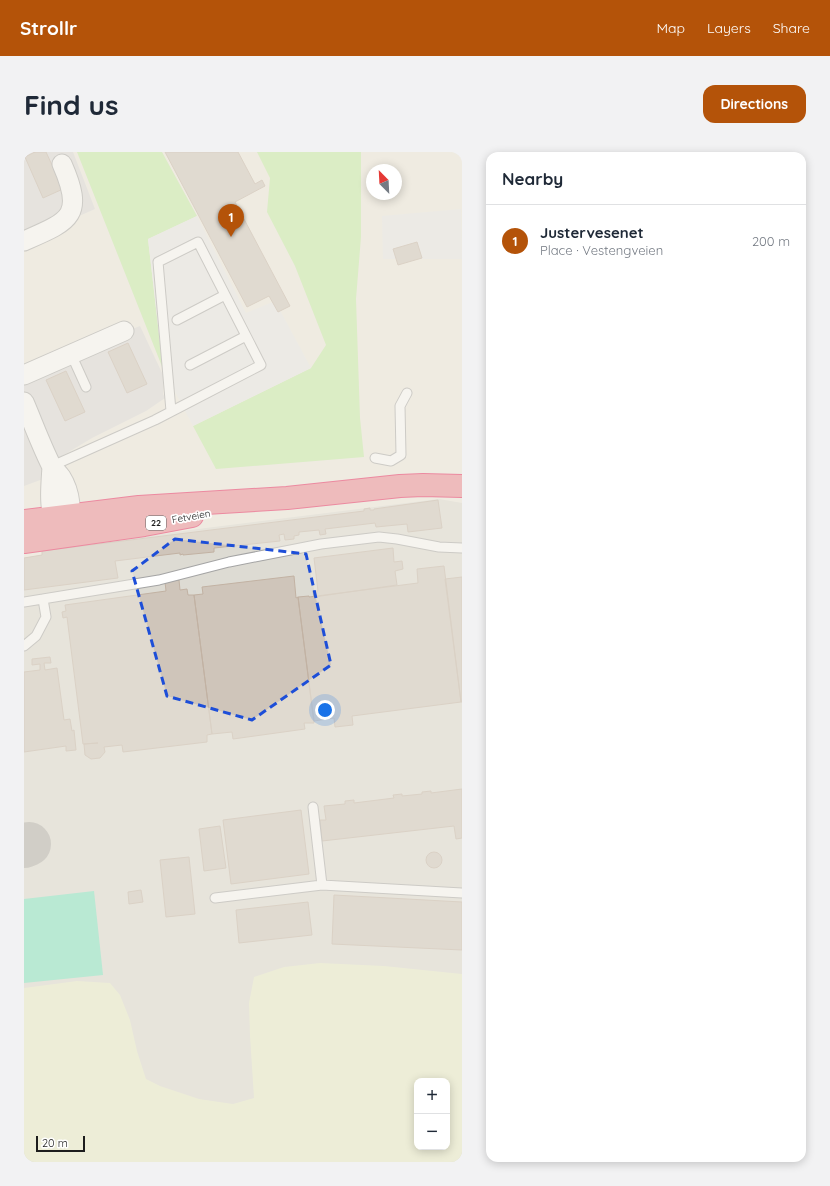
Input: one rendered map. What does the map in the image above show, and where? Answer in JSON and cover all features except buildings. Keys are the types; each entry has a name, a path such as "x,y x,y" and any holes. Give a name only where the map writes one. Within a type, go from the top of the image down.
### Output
{"highway":[{"name":"Fetveien","path":"24,521 139,507 287,498 400,486 462,486"},
{"name":"Fetveien","path":"24,542 144,525 287,498"}],"street":[{"path":"24,241 56,227 67,218 72,207 73,195 71,183 62,164"},
{"path":"24,375 124,331"},
{"path":"24,402 52,466 61,477 68,496 62,516 69,525 62,536"}],"lane":[{"path":"52,466 155,420 261,365 198,242 158,262 171,411"},
{"path":"177,320 226,295"},
{"path":"190,365 246,336"},
{"path":"71,354 86,387"},
{"path":"375,458 391,461 401,455 400,406 407,393"},
{"path":"24,602 159,580 229,562 314,546 379,537 397,538 439,547 462,548"},
{"path":"24,646 36,636 46,617 44,599"},
{"path":"313,807 322,885"},
{"path":"215,898 322,885 462,893"}],"highlighted area":[{"path":"175,539 306,554 331,665 252,720 167,696 132,571"}],"shaded area":[{"path":"24,152 73,152 95,209 24,240"},
{"path":"461,209 462,259 383,259 382,216"},
{"path":"197,216 246,313 275,301 311,368 193,426 163,369 148,239"},
{"path":"140,326 163,375 163,394 165,398 146,411 92,438 62,456 43,479 24,486 24,372"},
{"path":"439,499 462,503 462,1162 24,1162 24,558 42,555 42,551 198,529"}],"green space":[{"path":"77,152 162,152 197,216 148,239 163,369"},
{"path":"257,152 361,152 361,237 356,299 360,418 364,457 216,469 193,426 311,368 326,345 295,266 267,212 270,178"},
{"path":"94,891 103,975 24,983 24,899"},
{"path":"320,963 384,966 462,974 462,1162 24,1162 24,988 77,981 110,983 120,995 130,1020 137,1051 146,1079 160,1086 199,1099 233,1104 254,1098 249,1003 254,977 284,967"}],"taxiway":[{"path":"24,846 29,844"}],"place":[{"name":"Justervesenet","path":"231,237"}]}
